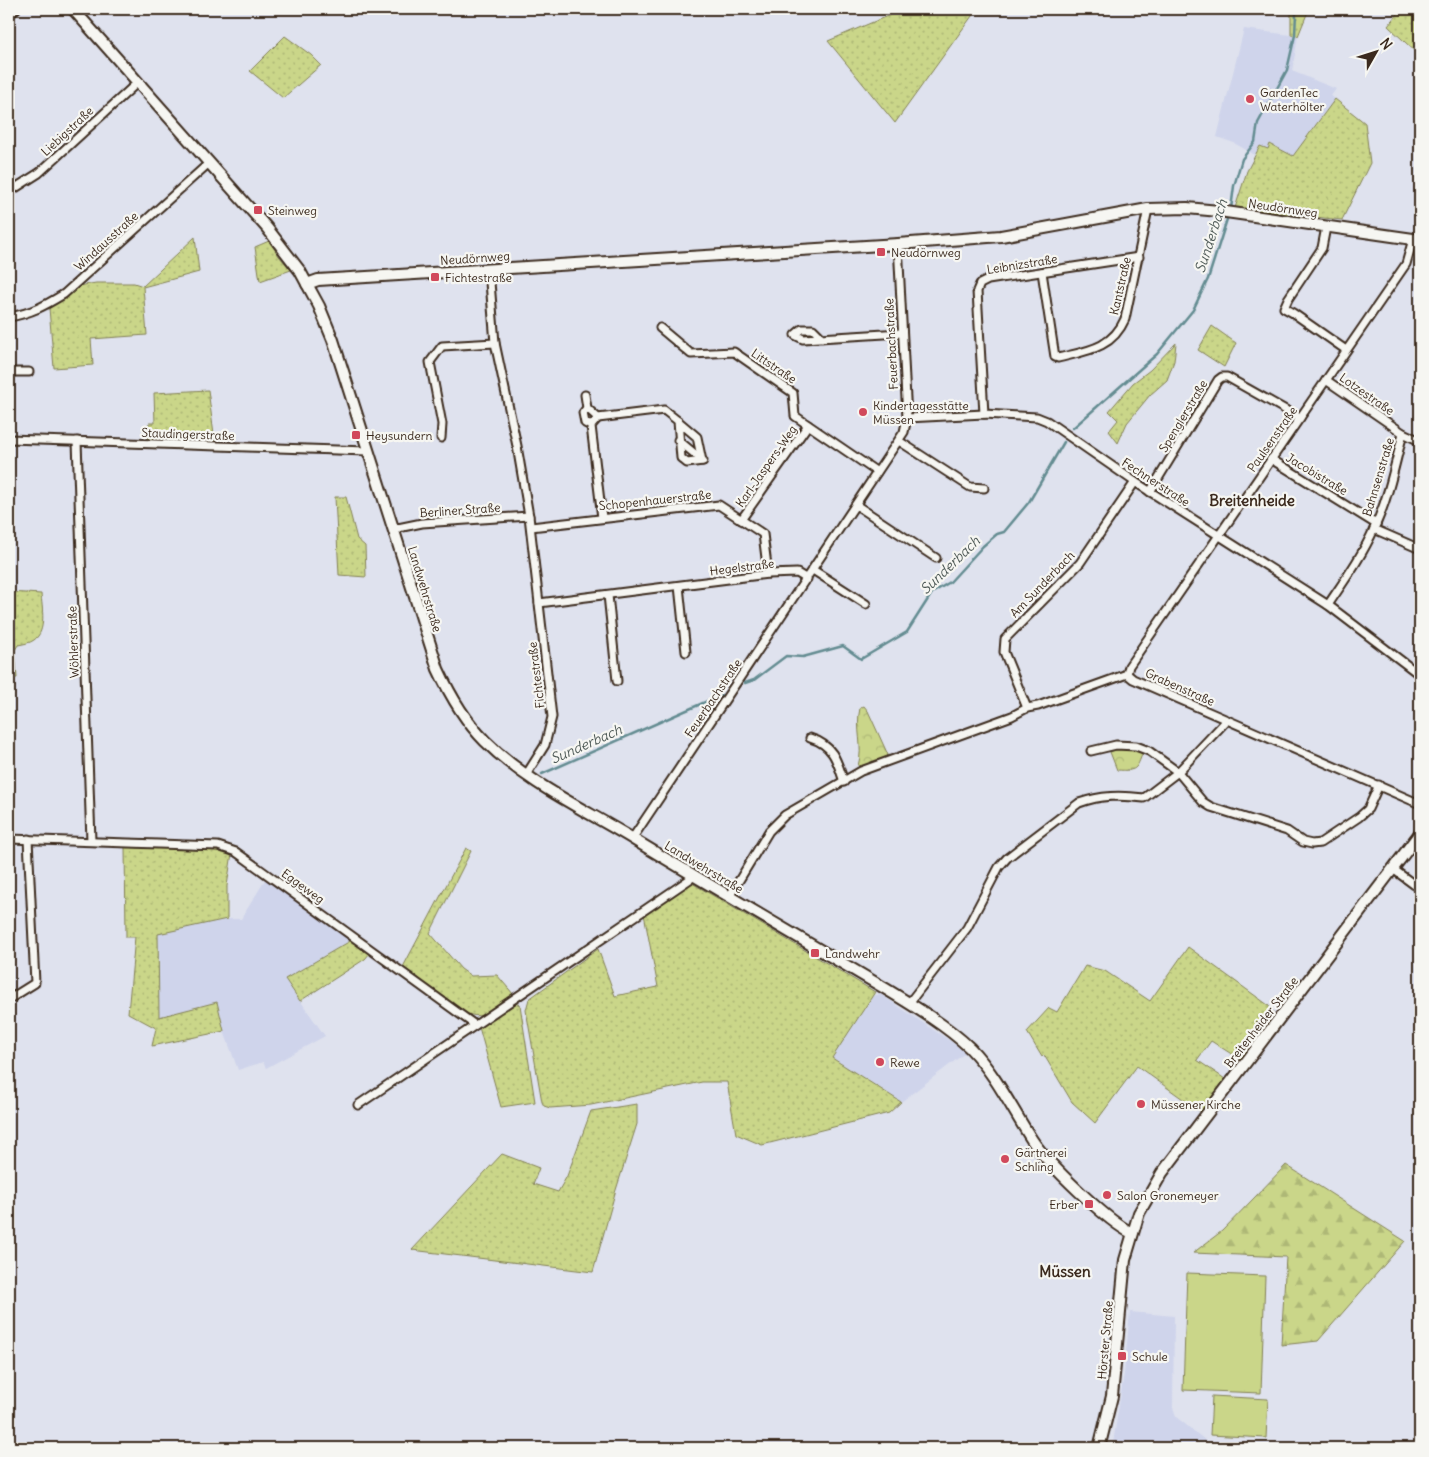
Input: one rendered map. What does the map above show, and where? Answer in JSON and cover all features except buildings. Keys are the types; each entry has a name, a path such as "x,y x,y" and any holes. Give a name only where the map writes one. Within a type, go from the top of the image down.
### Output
{"street":[{"path":"9,15 16,9"},
{"path":"72,9 267,228 300,271 319,306 333,340 367,451"},
{"name":"Liebigstraße","path":"9,192 38,173 137,82"},
{"name":"Windausstraße","path":"9,317 40,309 64,294 209,163"},
{"name":"Neudörnweg","path":"308,284 318,280 1001,236 1148,209 1187,208 1417,239"},
{"name":"Kantstraße","path":"1042,272 1053,354 1055,357 1058,358 1099,348 1117,333 1125,319 1148,209"},
{"path":"1326,227 1322,248 1284,308 1346,350"},
{"name":"Paulsenstraße","path":"1127,674 1129,666 1406,264 1417,239"},
{"name":"Feuerbachstraße","path":"632,838 904,432 907,418 898,244"},
{"name":"Leibnizstraße","path":"984,414 977,299 978,286 988,280 1138,257"},
{"name":"Fichtestraße","path":"489,270 495,343 530,516 552,717 544,745 526,775"},
{"name":"Littstraße","path":"660,328 691,354 734,352 794,393 795,416 877,472"},
{"path":"822,338 902,333"},
{"path":"441,438 442,424 430,362 442,346 495,343"},
{"path":"9,372 29,372"},
{"name":"Spenglerstraße","path":"1150,492 1218,380 1222,377 1227,377 1300,418"},
{"name":"Lotzestraße","path":"1326,380 1403,433 1420,441"},
{"path":"585,396 587,408 584,414 585,423 590,426"},
{"path":"587,408 598,418"},
{"path":"590,426 598,418 664,410 697,437 702,460"},
{"name":"Fechnerstraße","path":"907,418 984,414 1037,417 1047,421 1150,492 1328,605 1420,675"},
{"path":"678,421 678,440 681,458 687,463 702,460"},
{"name":"Karl-Jaspers-Weg","path":"741,520 808,425"},
{"path":"590,426 602,518"},
{"name":"Bahnsenstraße","path":"1328,605 1375,526 1391,482 1403,433"},
{"path":"685,445 694,434"},
{"name":"Staudingerstraße","path":"9,439 367,451"},
{"path":"678,440 702,460"},
{"name":"Wöhlerstraße","path":"77,441 91,841"},
{"path":"899,441 970,487 984,488"},
{"name":"Landwehrstraße","path":"367,451 432,653 448,691 484,740 526,775 693,877 909,1003 970,1048 994,1078 1033,1141 1044,1155 1095,1205 1119,1226 1132,1233"},
{"name":"Jacobistraße","path":"1272,460 1375,526 1420,549"},
{"name":"Am Sunderbach","path":"1027,708 1004,652 1005,639 1080,563 1135,482"},
{"path":"856,504 936,558"},
{"name":"Schopenhauerstraße","path":"531,527 719,505 763,534 768,574"},
{"name":"Berliner Straße","path":"393,529 422,523 530,516"},
{"path":"813,570 866,604"},
{"name":"Hegelstraße","path":"539,603 768,574 797,573 807,578"},
{"path":"679,586 686,652"},
{"path":"608,595 617,681"},
{"name":"Grabenstraße","path":"729,897 769,831 776,823 785,815 861,771 1012,716 1027,708 1038,706 1127,674 1420,804"},
{"path":"909,1003 967,928 999,867 1007,858 1079,804 1093,798 1109,796 1144,798 1178,772 1227,720"},
{"path":"810,738 822,742 838,761 844,782"},
{"path":"1090,751 1116,746 1136,746 1149,751 1178,772 1203,802 1211,807 1287,831 1303,842 1312,844 1320,843 1359,817 1368,809 1379,786"},
{"name":"Breitenheider Straße","path":"1132,1233 1140,1210 1162,1173 1420,833"},
{"name":"Eggeweg","path":"9,839 218,846 236,852 475,1025"},
{"path":"11,998 35,983 28,839"},
{"path":"1393,869 1420,889"},
{"path":"358,1105 693,877"},
{"name":"Hörster Straße","path":"1098,1448 1112,1396 1122,1283 1125,1260 1132,1233"}],"shaded area":[{"path":"1244,29 1298,36 1292,71 1336,89 1331,96 1335,99 1293,156 1270,145 1268,149 1260,146 1255,155 1234,143 1217,137"},
{"path":"267,877 352,940 285,979 325,1036 266,1068 263,1062 238,1070 224,1031 217,1002 159,1018 158,933 227,919 241,919"},
{"path":"880,994 965,1053 901,1102 832,1058 873,996"},
{"path":"1130,1312 1174,1316 1173,1408 1176,1417 1215,1448 1134,1448 1113,1443 1124,1374"}],"green space":[{"path":"904,9 977,9 895,123 828,41"},
{"path":"1291,9 1309,9 1298,36 1291,35"},
{"path":"1402,9 1420,9 1420,56 1388,26"},
{"path":"285,36 311,55 321,65 283,98 250,71"},
{"path":"1335,99 1365,123 1370,163 1342,220 1235,208 1247,171 1260,146 1268,149 1270,144 1293,156"},
{"path":"195,237 199,272 143,287 147,335 91,339 93,365 54,368 49,308 78,286 96,283 134,283 143,286"},
{"path":"269,241 291,270 260,281 255,247"},
{"path":"1212,326 1236,343 1224,367 1198,350"},
{"path":"1176,343 1174,361 1167,380 1150,395 1127,423 1118,443 1109,431 1118,420 1109,411 1133,383 1150,370"},
{"path":"208,390 215,442 147,440 149,423 155,423 154,393"},
{"path":"335,497 346,497 357,539 365,546 366,577 339,575"},
{"path":"9,592 41,594 43,619 41,631 34,640 18,645 15,650 17,678 9,678"},
{"path":"864,706 888,755 875,764 858,766 860,752 858,724 860,708"},
{"path":"1121,748 1133,748 1143,752 1135,768 1117,770 1110,752"},
{"path":"125,846 232,853 227,886 227,919 158,934 159,1017 217,1002 224,1031 152,1046 156,1028 128,1013 135,937 126,937"},
{"path":"466,848 471,851 430,933 461,969 471,976 497,975 514,995 496,1009 485,1015 478,1016 464,1012 403,967"},
{"path":"692,883 875,992 832,1058 901,1102 889,1113 762,1145 736,1134 727,1082 702,1082 591,1105 550,1108 544,1106 526,1010 529,999 598,949 615,996 658,987 644,914"},
{"path":"352,940 370,953 365,959 300,1001 285,979"},
{"path":"1188,947 1268,1005 1273,1012 1271,1020 1241,1060 1211,1041 1197,1060 1225,1079 1201,1112 1137,1066 1095,1123 1072,1102 1044,1055 1042,1057 1027,1032 1049,1008 1057,1012 1085,966 1105,971 1150,1001"},
{"path":"515,1003 520,1005 535,1102 501,1107 479,1027"},
{"path":"637,1104 637,1124 593,1272 412,1250 502,1154 539,1168 533,1184 558,1192 567,1176 591,1111"},
{"path":"1286,1165 1405,1241 1318,1341 1281,1345 1286,1257 1193,1253 1222,1231"},
{"path":"1187,1273 1265,1276 1261,1393 1183,1390"},
{"path":"1212,1396 1268,1399 1266,1438 1210,1435"}],"waterway":[{"name":"Sunderbach","path":"1231,209 1234,186 1242,159 1255,142 1258,123 1287,70 1295,35 1296,13 1294,9"},
{"name":"Sunderbach","path":"1073,428 1157,354 1193,310 1208,279 1228,216"},
{"name":"Sunderbach","path":"745,683 754,680 786,656 803,657 843,646 861,659 907,632 932,593 950,582 983,546 997,534 1004,532 1029,502 1064,442"},
{"name":"Sunderbach","path":"542,774 721,695"}],"place":[{"name":"GardenTec Waterhölter","path":"1250,99"},
{"name":"Steinweg","path":"258,210"},
{"name":"Neudörnweg","path":"881,252"},
{"name":"Fichtestraße","path":"435,277"},
{"name":"Kindertagesstätte Müssen","path":"863,412"},
{"name":"Heysundern","path":"356,435"},
{"name":"Landwehr","path":"815,953"},
{"name":"Rewe","path":"880,1062"},
{"name":"Müssener Kirche","path":"1141,1104"},
{"name":"Gärtnerei Schling","path":"1005,1159"},
{"name":"Salon Gronemeyer","path":"1107,1195"},
{"name":"Erber","path":"1089,1204"},
{"name":"Schule","path":"1122,1356"}],"district":[{"name":"Breitenheide","path":"1252,500"},
{"name":"Müssen","path":"1065,1271"}]}
